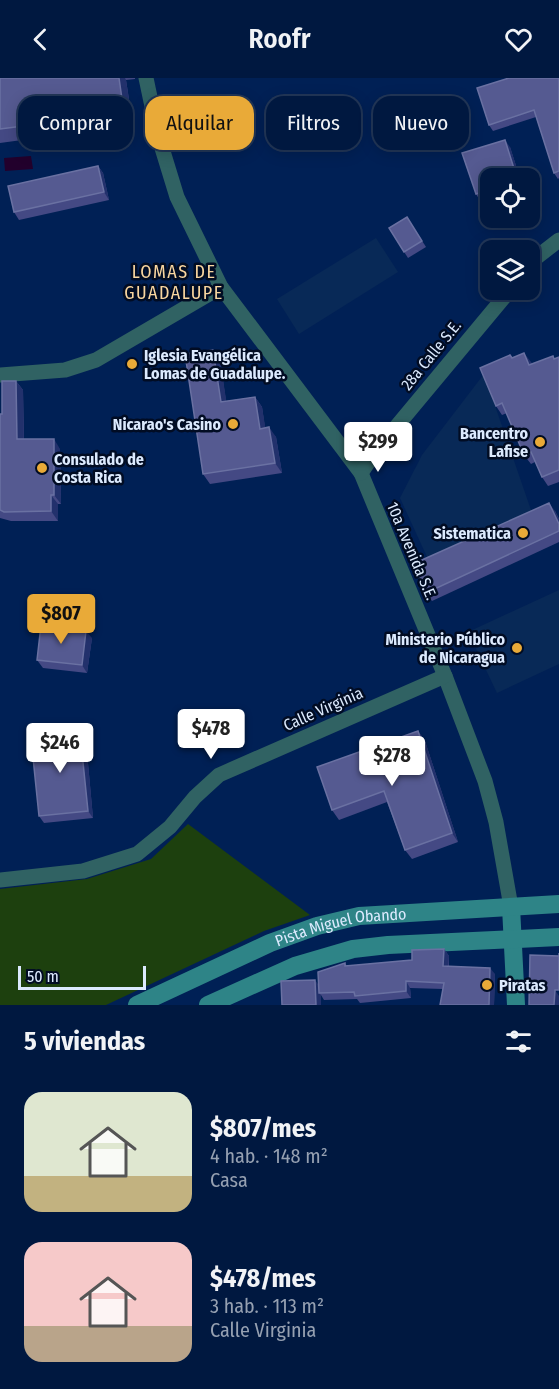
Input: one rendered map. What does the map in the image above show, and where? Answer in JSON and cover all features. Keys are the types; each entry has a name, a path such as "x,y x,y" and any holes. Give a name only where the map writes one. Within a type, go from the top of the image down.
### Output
{"main road":[{"name":"Pista Miguel Obando","path":"137,1005 270,943 317,926 359,916 559,904"},
{"path":"510,907 516,1005"},
{"name":"Pista Miguel Obando","path":"208,1005 295,966 353,949 388,945 559,937"}],"street":[{"name":"10a Avenida S.E.","path":"146,78 158,135 177,197 221,286 361,473 445,676 485,781 498,832 510,907"},
{"path":"540,255 559,240"},
{"path":"0,375 65,370 96,360 221,286"},
{"name":"28a Calle S.E.","path":"361,473 454,355 501,300"},
{"name":"Calle Virginia","path":"0,880 83,871 137,854 170,827 195,797 219,775 445,676"}],"shaded area":[{"path":"31,156 33,169 5,171 4,158"},
{"path":"376,238 398,272 299,334 277,299"},
{"path":"484,374 532,513 428,559 400,498 422,455"},
{"name":"Ministerio Público de Nicaragua","path":"559,590 559,664 497,693 468,632"}],"green space":[{"path":"188,824 310,915 264,931 106,1005 0,1005 0,889 87,879 151,859"}],"building":[{"path":"0,78 119,78 122,96 18,96 18,127 0,129"},
{"path":"509,78 559,78 559,171 554,173 534,110 489,125 477,88"},
{"path":"505,140 514,168 480,168 480,193 476,194 462,153"},
{"path":"98,166 104,192 14,212 8,186"},
{"path":"407,217 422,241 404,252 389,228"},
{"name":"Nicarao's Casino","path":"213,350 221,402 255,397 260,429 269,427 275,463 203,474 185,354"},
{"path":"524,353 529,365 553,356 554,359 559,357 559,470 542,477 531,452 524,455 502,403 496,406 480,368 510,355 512,358"},
{"path":"2,381 16,381 17,439 54,439 54,495 51,495 51,511 4,512 0,510"},
{"path":"549,503 559,524 559,531 426,593 413,564"},
{"path":"41,625 86,631 82,665 37,660"},
{"path":"418,731 452,833 405,850 384,791 332,810 317,767"},
{"path":"80,733 88,811 39,816 31,738"},
{"path":"444,949 443,966 490,968 489,1005 440,1005 444,983 406,981 406,991 355,996 354,992 319,993 318,972 345,963 345,966 412,960 412,950"},
{"path":"530,955 559,956 559,990 555,990 554,1005 529,1005"},
{"path":"315,980 316,1005 282,1005 281,981"}],"place":[{"name":"Iglesia Evangélica Lomas de Guadalupe.","path":"132,364"},
{"name":"Nicarao's Casino","path":"233,424"},
{"name":"Bancentro Lafise","path":"540,442"},
{"name":"Consulado de Costa Rica","path":"42,468"},
{"name":"Sistematica","path":"523,533"},
{"name":"Ministerio Público de Nicaragua","path":"517,648"},
{"name":"Piratas","path":"487,985"}],"district":[{"name":"LOMAS DE GUADALUPE","path":"174,282"}]}
